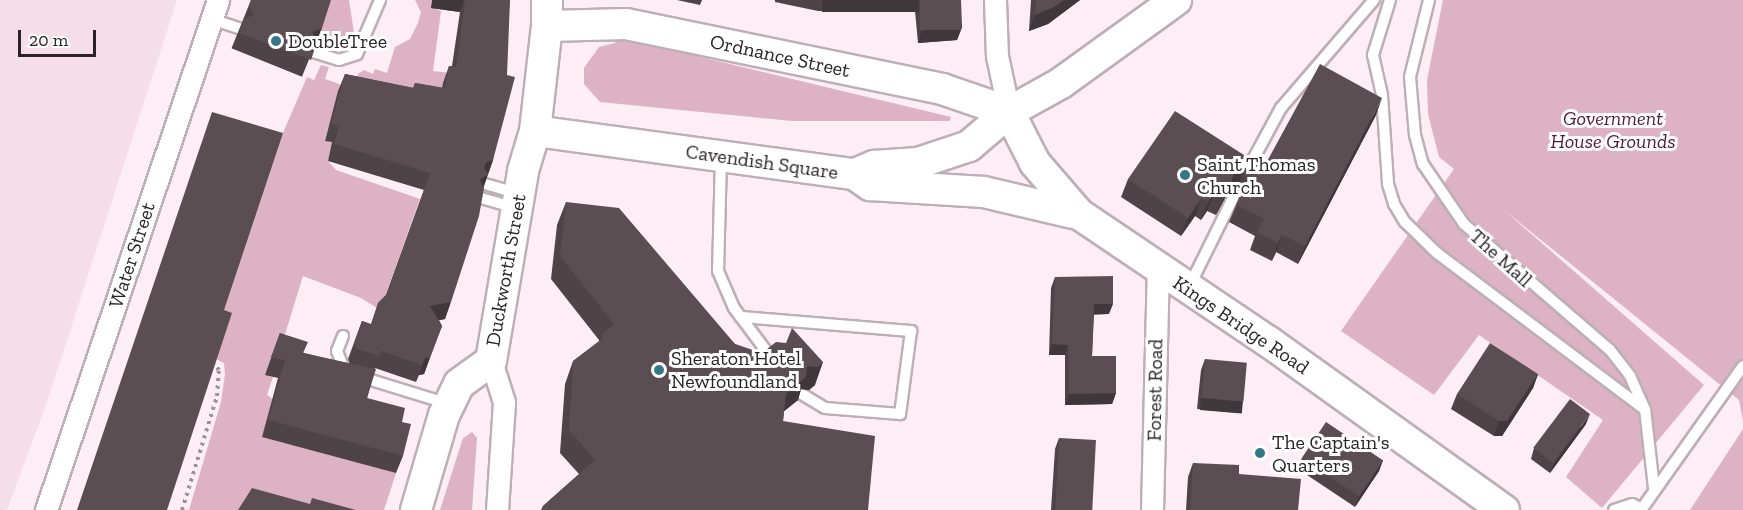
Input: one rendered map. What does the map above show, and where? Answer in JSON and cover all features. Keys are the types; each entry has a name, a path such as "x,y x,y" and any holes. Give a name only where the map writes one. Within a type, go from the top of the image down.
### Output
{"main road":[{"name":"Cavendish Square","path":"535,131 855,174 874,166 918,163 961,151 1010,112 1061,83 1176,0"},
{"name":"Ordnance Street","path":"547,13 626,24 942,89 1010,112"},
{"name":"Duckworth Street","path":"416,510 449,404 459,384 491,361 518,201 535,131 542,80 547,13"},
{"name":"Kings Bridge Road","path":"1010,112 1035,163 1079,214 1158,270 1188,287 1504,510"},
{"path":"855,174 870,185 993,193 1079,214"}],"street":[{"path":"995,0 997,56 1010,112"},
{"name":"Water Street","path":"46,510 215,9"},
{"name":"Forest Road","path":"1152,510 1158,270"},
{"path":"491,361 504,402 497,510"}],"lane":[{"path":"313,52 339,60 357,54 380,0"},
{"path":"1242,180 1281,108 1374,0"},
{"path":"1390,0 1373,56 1382,95 1388,184 1394,204 1406,222 1437,253 1645,409"},
{"name":"The Mall","path":"1429,0 1410,77 1415,135 1432,180 1464,224 1610,350 1630,376 1645,409 1654,488"},
{"path":"215,9 241,29"},
{"path":"721,157 718,272 724,291 773,360"},
{"path":"485,184 518,201"},
{"path":"1188,287 1234,196"},
{"path":"481,198 518,201"},
{"path":"741,317 911,331 900,414 825,408 803,395"},
{"path":"343,336 337,351 345,372 449,404"},
{"path":"1614,510 1632,504 1640,509 1743,366"}],"path":[{"path":"182,510 217,396 219,370 217,363 206,360"}],"shaded area":[{"path":"0,0 177,0 46,405 7,510 0,510"}],"green space":[{"path":"330,0 349,0 355,39 348,42 319,33"},
{"path":"415,0 432,0 431,7 441,11 433,71 451,73 438,110 336,103 325,140 332,142 328,161 336,170 420,199 382,305 377,308 361,298 303,276 282,344 265,374 273,377 267,395 371,465 396,473 384,510 189,510 221,402 225,374 224,363 216,359 218,327 276,149 307,77 314,80 321,65 329,67 325,79 353,89 358,74 364,70 373,74 375,69 387,73 395,47 410,39 418,23 421,12"},
{"name":"Government House Grounds","path":"1443,0 1743,0 1743,421 1739,400 1504,210 1704,385 1602,508 1566,477 1603,420 1479,335 1434,395 1341,331 1454,169 1439,157 1428,114 1427,80"},
{"path":"617,37 951,117 950,121 792,121 600,102 584,84 584,68 599,47 615,43"},
{"path":"1743,429 1743,510 1690,510"},
{"path":"472,432 477,438 472,510 440,510 463,438"}],"building":[{"name":"DoubleTree","path":"251,0 331,0 322,28 312,32 317,42 311,60 239,33 244,19 254,15 249,5"},
{"path":"465,0 510,0 507,75 515,77 493,160 486,162 484,168 488,174 480,180 484,188 479,216 451,302 430,306 442,326 430,357 425,358 422,365 381,351 380,356 357,349 354,343 362,321 372,325 378,303 386,295 430,173 334,144 339,126 331,124 345,74 414,88 415,83 445,88 449,66 456,67"},
{"path":"920,0 961,0 961,30 920,30"},
{"path":"1036,0 1064,0 1035,15"},
{"name":"Saint Thomas Church","path":"1320,64 1382,98 1305,246 1282,235 1278,243 1257,232 1264,219 1236,205 1247,181 1243,171 1234,174 1223,198 1214,193 1208,202 1201,199 1188,218 1128,179 1175,111 1244,155 1242,166 1249,170 1257,163 1264,167"},
{"path":"212,112 283,133 224,310 232,313 167,510 77,510"},
{"name":"Sheraton Hotel Newfoundland","path":"566,202 619,208 735,344 762,353 776,342 786,343 792,328 823,362 818,367 807,366 806,377 786,394 783,421 875,436 868,510 542,510 543,506 595,460 569,430 573,361 603,338 601,335 614,324 560,256"},
{"path":"1113,276 1113,304 1094,304 1092,356 1116,356 1116,393 1069,394 1068,345 1052,344 1055,277"},
{"path":"280,333 308,342 303,353 376,369 367,398 405,408 402,422 411,424 403,456 268,420 285,360 271,357"},
{"path":"1490,343 1538,374 1507,421 1499,421 1457,394"},
{"path":"1205,359 1247,363 1243,402 1202,398"},
{"path":"1570,399 1590,414 1553,463 1533,448"},
{"path":"1326,422 1383,461 1359,496 1302,458"},
{"path":"1059,438 1096,440 1092,510 1055,510"},
{"path":"1193,463 1239,465 1239,474 1301,479 1298,510 1190,510"},
{"path":"252,488 310,504 312,498 356,510 238,510"}],"place":[{"name":"DoubleTree","path":"276,41"},
{"name":"Saint Thomas Church","path":"1185,175"},
{"name":"Sheraton Hotel Newfoundland","path":"659,370"},
{"name":"The Captain's Quarters","path":"1260,453"}]}
